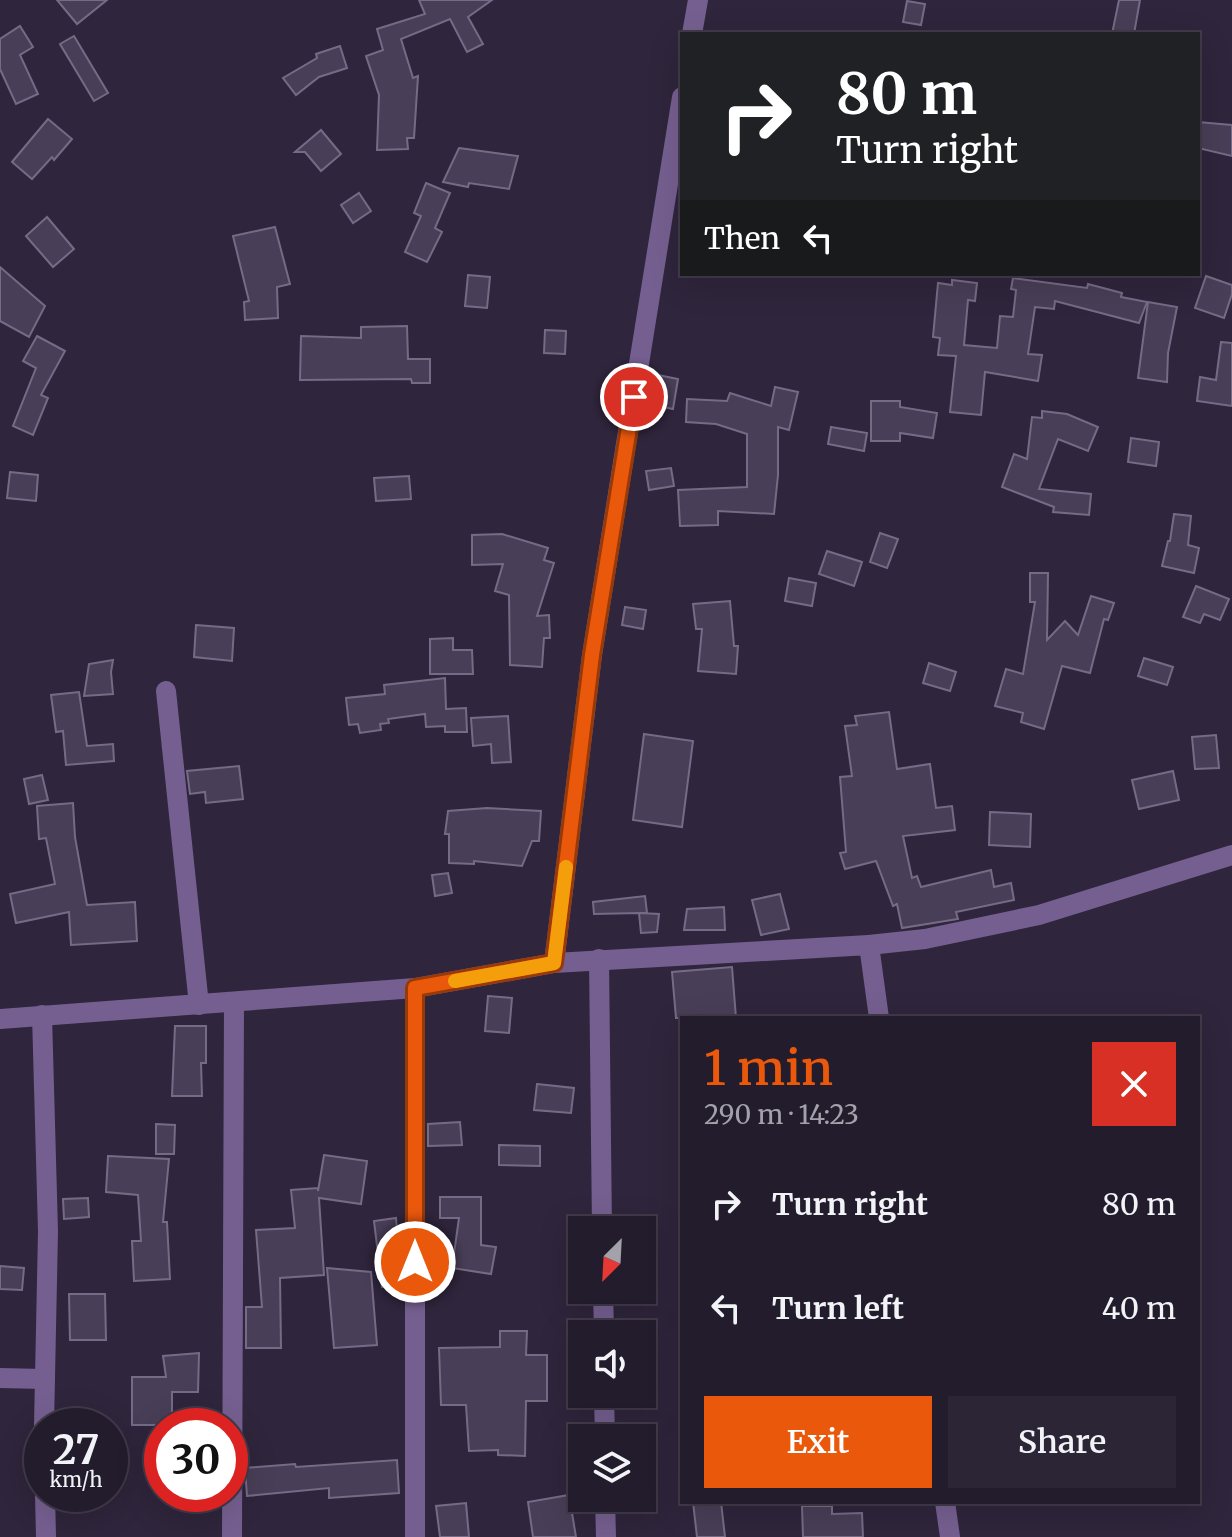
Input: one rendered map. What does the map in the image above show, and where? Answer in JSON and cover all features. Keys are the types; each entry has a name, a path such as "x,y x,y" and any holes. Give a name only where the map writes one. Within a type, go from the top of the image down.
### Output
{"street":[{"path":"692,32 698,0"},
{"path":"554,963 592,655 680,109"},
{"path":"166,691 199,1005"},
{"path":"0,1019 415,988 554,963 599,959 869,945 925,939 1039,915 1232,855"},
{"path":"869,945 879,1016"},
{"path":"599,959 602,1216"},
{"path":"415,988 415,1537"},
{"path":"232,1537 234,1003"},
{"path":"42,1015 48,1231 44,1408"},
{"path":"0,1378 43,1379"},
{"path":"945,1504 950,1537"},
{"path":"45,1512 46,1537"},
{"path":"605,1512 606,1537"}],"building":[{"path":"57,0 107,0 77,24"},
{"path":"419,0 492,0 468,17 483,44 467,52 450,19 401,39 413,78 418,76 414,138 407,138 408,149 377,150 379,95 366,56 383,50 377,29 425,14"},
{"path":"1119,0 1140,0 1134,32 1112,32"},
{"path":"907,1 925,4 921,25 903,22"},
{"path":"20,26 33,47 20,55 38,94 16,104 0,69 0,39"},
{"path":"74,36 108,93 94,101 60,44"},
{"path":"340,46 347,68 319,77 296,95 283,78 317,58 316,54"},
{"path":"48,119 72,139 32,179 12,162"},
{"path":"1200,122 1232,125 1232,156 1200,148"},
{"path":"321,130 341,154 321,171 305,152 295,152"},
{"path":"459,148 518,156 509,189 443,182"},
{"path":"426,183 450,193 435,228 442,232 427,262 405,252 421,216 414,213"},
{"path":"359,193 371,211 353,223 341,205"},
{"path":"47,217 74,249 53,267 26,236"},
{"path":"275,227 290,284 277,287 278,318 245,320 244,302 249,301 233,236"},
{"path":"0,267 45,306 29,337 0,321"},
{"path":"468,275 490,277 487,308 465,306"},
{"path":"1206,276 1232,285 1224,318 1195,308"},
{"path":"1013,278 1087,288 1088,284 1122,293 1121,297 1147,302 1139,323 1055,301 1054,309 1035,307 1028,354 1042,355 1038,381 985,372 981,415 950,412 956,356 938,355 940,338 933,337 938,283 952,285 952,280 977,283 975,301 968,300 964,345 997,348 1000,316 1013,317 1016,290 1011,289"},
{"path":"1148,302 1177,307 1168,353 1167,382 1138,378"},
{"path":"407,326 408,359 430,359 430,383 412,383 411,379 300,380 301,336 361,338 361,327"},
{"path":"545,330 566,331 565,354 544,353"},
{"path":"37,336 65,351 41,395 48,398 33,435 13,426 36,368 23,361"},
{"path":"1221,342 1232,343 1232,406 1197,401 1200,377 1216,380"},
{"path":"658,375 678,379 673,409 653,405"},
{"path":"775,387 798,392 789,430 778,427 774,514 718,511 718,525 680,526 678,490 747,487 747,434 716,424 686,422 687,399 727,401 730,393 771,406"},
{"path":"871,401 900,401 900,407 937,413 933,438 900,433 900,441 871,441"},
{"path":"1042,411 1067,414 1098,427 1088,451 1058,439 1039,489 1091,494 1089,515 1053,512 1054,507 1002,487 1014,454 1027,459 1032,417 1042,418"},
{"path":"831,427 867,433 864,451 828,444"},
{"path":"1131,438 1159,442 1156,466 1128,462"},
{"path":"671,468 674,486 649,490 646,471"},
{"path":"10,472 38,475 36,501 7,498"},
{"path":"409,476 411,499 376,501 374,478"},
{"path":"1174,514 1191,516 1188,545 1199,548 1194,573 1162,566"},
{"path":"880,533 898,539 887,568 870,562"},
{"path":"502,534 548,548 544,560 554,563 537,616 549,615 550,638 544,638 542,667 510,665 509,595 495,591 503,564 472,565 472,535"},
{"path":"827,551 862,562 854,586 819,574"},
{"path":"1030,573 1048,573 1047,640 1065,621 1078,635 1091,596 1114,603 1108,620 1104,619 1090,673 1062,666 1044,729 1021,722 1023,713 995,706 1006,669 1023,674 1035,602 1030,602"},
{"path":"789,578 816,583 812,606 785,601"},
{"path":"1196,586 1229,599 1220,620 1204,614 1200,623 1183,617"},
{"path":"730,601 734,646 738,646 736,674 698,671 702,629 696,629 693,604"},
{"path":"625,607 646,610 643,629 622,625"},
{"path":"196,625 234,628 232,661 194,657"},
{"path":"453,638 453,650 472,650 473,674 430,674 430,639"},
{"path":"1144,658 1173,667 1167,685 1138,676"},
{"path":"113,660 113,694 84,696 89,664"},
{"path":"929,663 956,672 950,691 923,683"},
{"path":"445,678 446,709 466,708 467,732 445,732 445,726 426,727 425,714 388,719 389,723 380,724 381,730 360,733 358,724 349,725 346,698 385,694 384,685"},
{"path":"79,692 87,746 113,744 114,761 66,765 63,731 56,732 51,695"},
{"path":"889,712 897,769 930,764 936,808 952,806 955,830 903,836 912,878 917,876 921,887 991,870 994,887 1011,883 1014,900 956,912 958,919 902,928 897,904 893,906 876,861 845,869 840,853 846,852 840,777 852,776 845,726 857,725 855,716"},
{"path":"508,716 511,762 492,763 491,744 473,746 471,718"},
{"path":"644,734 693,741 682,827 633,820"},
{"path":"1216,735 1219,768 1195,769 1192,737"},
{"path":"239,766 243,799 206,803 205,792 190,794 187,771"},
{"path":"1173,771 1179,800 1139,809 1132,780"},
{"path":"42,775 48,800 29,804 24,779"},
{"path":"73,803 75,837 87,905 135,902 137,941 71,945 69,912 16,923 10,894 55,884 46,838 39,839 37,806"},
{"path":"487,808 541,811 539,841 532,841 522,866 474,861 474,864 449,863 449,834 445,834 448,811"},
{"path":"990,812 1031,814 1030,847 989,845"},
{"path":"448,873 452,893 435,896 432,875"},
{"path":"780,894 789,929 761,935 752,900"},
{"path":"645,896 647,913 640,913 659,914 657,932 641,933 639,913 594,914 593,902"},
{"path":"724,907 725,930 684,930 687,909"},
{"path":"732,967 736,1016 676,1018 672,972"},
{"path":"488,996 512,998 509,1033 485,1031"},
{"path":"175,1026 206,1026 206,1063 201,1063 202,1096 172,1096"},
{"path":"537,1084 574,1088 571,1113 534,1110"},
{"path":"460,1122 462,1145 428,1146 428,1124"},
{"path":"156,1124 175,1125 174,1154 156,1154"},
{"path":"499,1145 540,1146 540,1166 499,1165"},
{"path":"324,1155 367,1161 361,1204 319,1198 324,1275 280,1278 281,1348 246,1348 246,1307 262,1307 256,1230 295,1228 291,1190 318,1188 318,1191"},
{"path":"108,1156 169,1159 163,1222 167,1222 170,1279 134,1281 132,1241 141,1241 138,1195 106,1192"},
{"path":"440,1197 481,1197 481,1245 496,1247 491,1274 452,1268 459,1218 440,1218"},
{"path":"88,1198 89,1217 64,1219 63,1199"},
{"path":"396,1218 402,1284 382,1287 374,1221"},
{"path":"0,1266 24,1268 22,1290 0,1289"},
{"path":"327,1268 371,1272 377,1345 334,1348"},
{"path":"69,1294 105,1294 106,1340 70,1340"},
{"path":"500,1331 527,1331 526,1355 547,1355 547,1401 526,1401 525,1456 498,1455 498,1450 469,1451 466,1405 441,1405 439,1348 500,1347"},
{"path":"199,1353 198,1392 172,1392 172,1408 144,1408 144,1425 132,1425 132,1377 166,1377 163,1356"},
{"path":"397,1460 399,1493 329,1498 329,1488 248,1496 248,1468 295,1464 296,1467"},
{"path":"568,1495 568,1512 572,1512 576,1537 533,1537 528,1502"},
{"path":"466,1503 469,1537 440,1537 436,1506"},
{"path":"693,1504 721,1504 725,1537 697,1537"},
{"path":"802,1506 832,1506 832,1514 862,1513 863,1537 803,1537"}],"slow traffic":[{"path":"455,981 554,963 566,867"}],"route":[{"path":"415,1262 415,988 554,963 592,655 634,397"}]}
